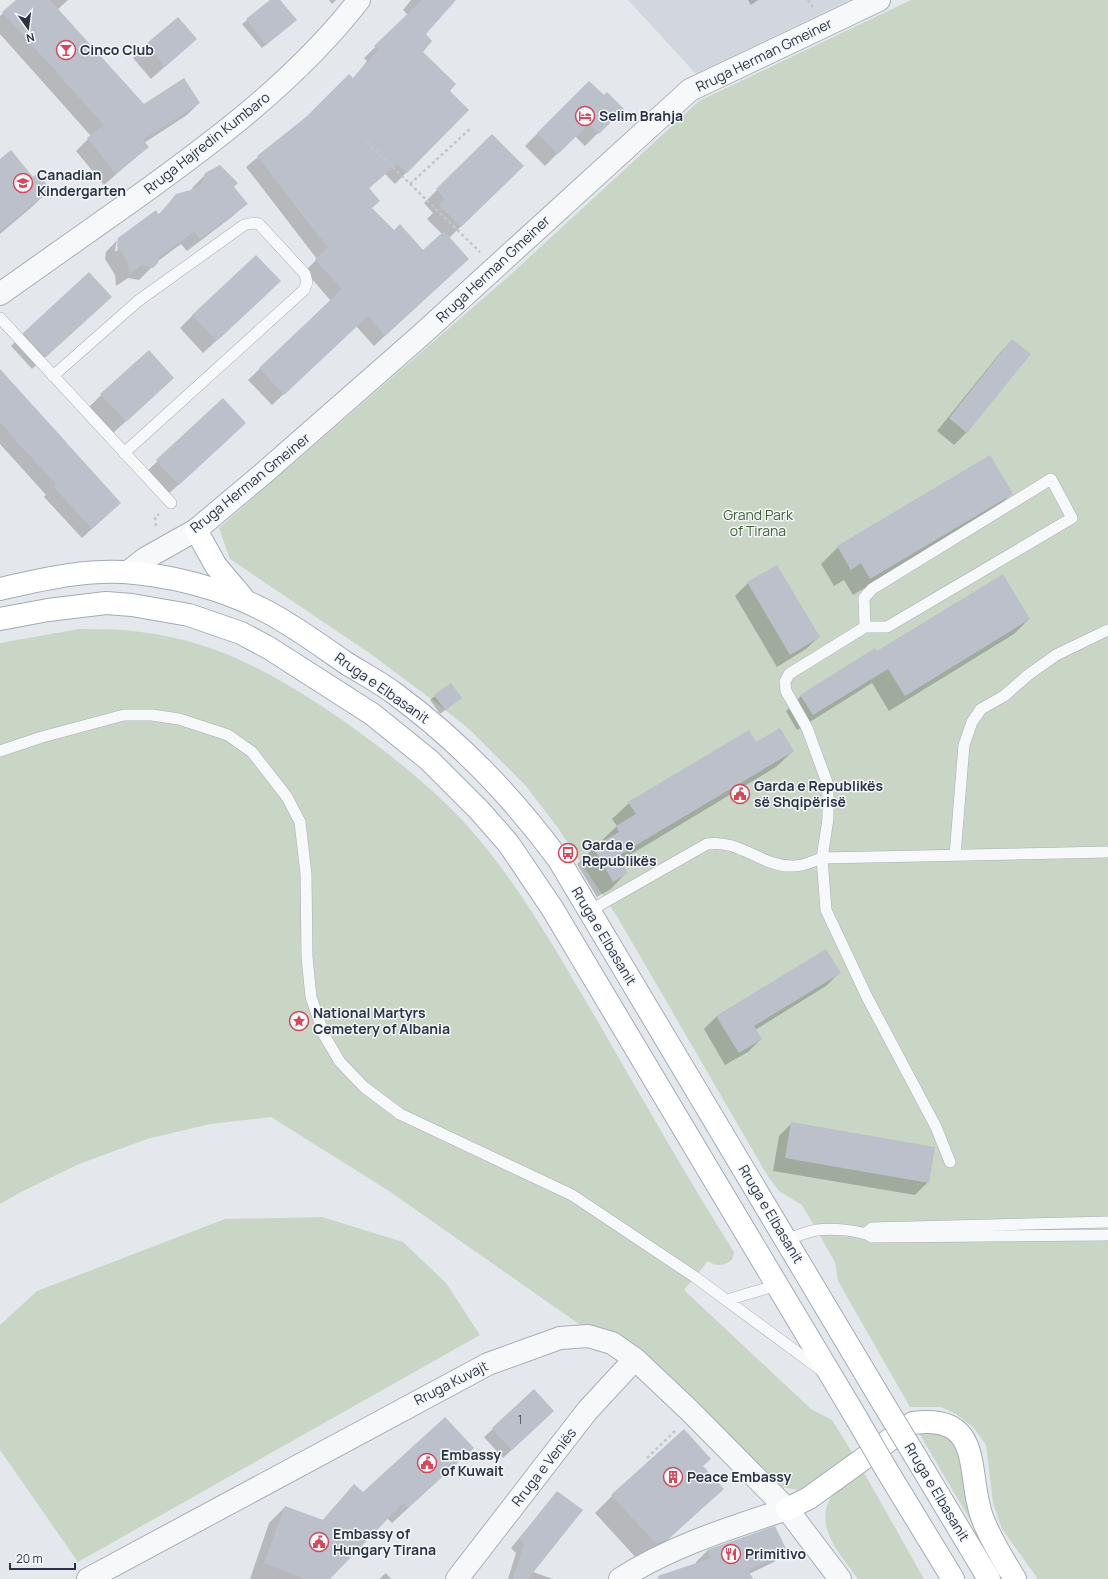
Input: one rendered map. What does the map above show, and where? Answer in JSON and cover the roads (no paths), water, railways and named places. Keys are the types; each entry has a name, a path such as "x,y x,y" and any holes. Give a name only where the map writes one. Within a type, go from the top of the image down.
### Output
{"main road":[{"path":"196,530 216,566 248,603"},
{"name":"Rruga e Elbasanit","path":"0,589 56,577 104,572 128,572 197,584 248,603 287,623 392,692 455,742 510,798 559,860 989,1579"},
{"name":"Rruga e Elbasanit","path":"0,619 48,610 106,603 132,605 189,615 213,622 241,633 269,648 372,714 429,760 479,810 508,843 552,908 953,1579"},
{"path":"787,1509 809,1498 913,1423 926,1421 941,1424 953,1429 962,1437 970,1451 981,1517 1015,1579"}],"street":[{"name":"Rruga Hajredin Kumbaro","path":"0,294 170,173 272,93 309,58 343,21 359,0"},
{"name":"Rruga Herman Gmeiner","path":"128,572 146,558 196,530 266,472 420,336 690,90 879,0"},
{"name":"Rruga Kuvajt","path":"88,1579 488,1364 560,1338 588,1336 612,1343 635,1359 694,1414 787,1509 840,1579"},
{"name":"Rruga e Veniës","path":"457,1579 587,1411 635,1359"},
{"path":"620,1579 645,1563 708,1536 787,1509"}],"lane":[{"path":"53,376 138,301 244,225 252,223 259,224 305,274 307,282 304,290 124,453"},
{"path":"0,318 171,503"},
{"path":"865,627 864,598 872,589 1051,479 1072,518 887,627 865,627 789,674 785,682 786,691 807,728 828,786 828,820 822,858 826,910 867,997 936,1127 950,1162"},
{"path":"955,855 964,746 972,722 981,709 1004,696 1028,675 1056,655 1108,630"},
{"path":"0,751 42,737 124,715 152,715 180,719 228,735 252,752 287,797 300,822 306,874 307,957 311,997 324,1035 340,1062 364,1087 400,1114 572,1195 695,1277 832,1378"},
{"path":"589,912 707,844 717,842 730,844 772,863 793,866 822,858 1108,852"},
{"path":"866,1233 872,1228 1108,1222"},
{"path":"787,1240 817,1230 866,1233 872,1237 1108,1235"},
{"path":"727,1300 777,1285"}],"place":[{"name":"Cinco Club","path":"66,50"},
{"name":"Selim Brahja","path":"585,116"},
{"name":"Canadian Kindergarten","path":"23,183"},
{"name":"Garda e Republikës së Shqipërisë","path":"740,794"},
{"name":"Garda e Republikës","path":"568,853"},
{"name":"National Martyrs Cemetery of Albania","path":"299,1021"},
{"name":"Embassy of Kuwait","path":"427,1463"},
{"name":"Peace Embassy","path":"673,1477"},
{"name":"Embassy of Hungary Tirana","path":"319,1542"},
{"name":"Primitivo","path":"731,1554"}],"park label":[{"name":"Grand Park of Tirana","path":"758,524"}]}
